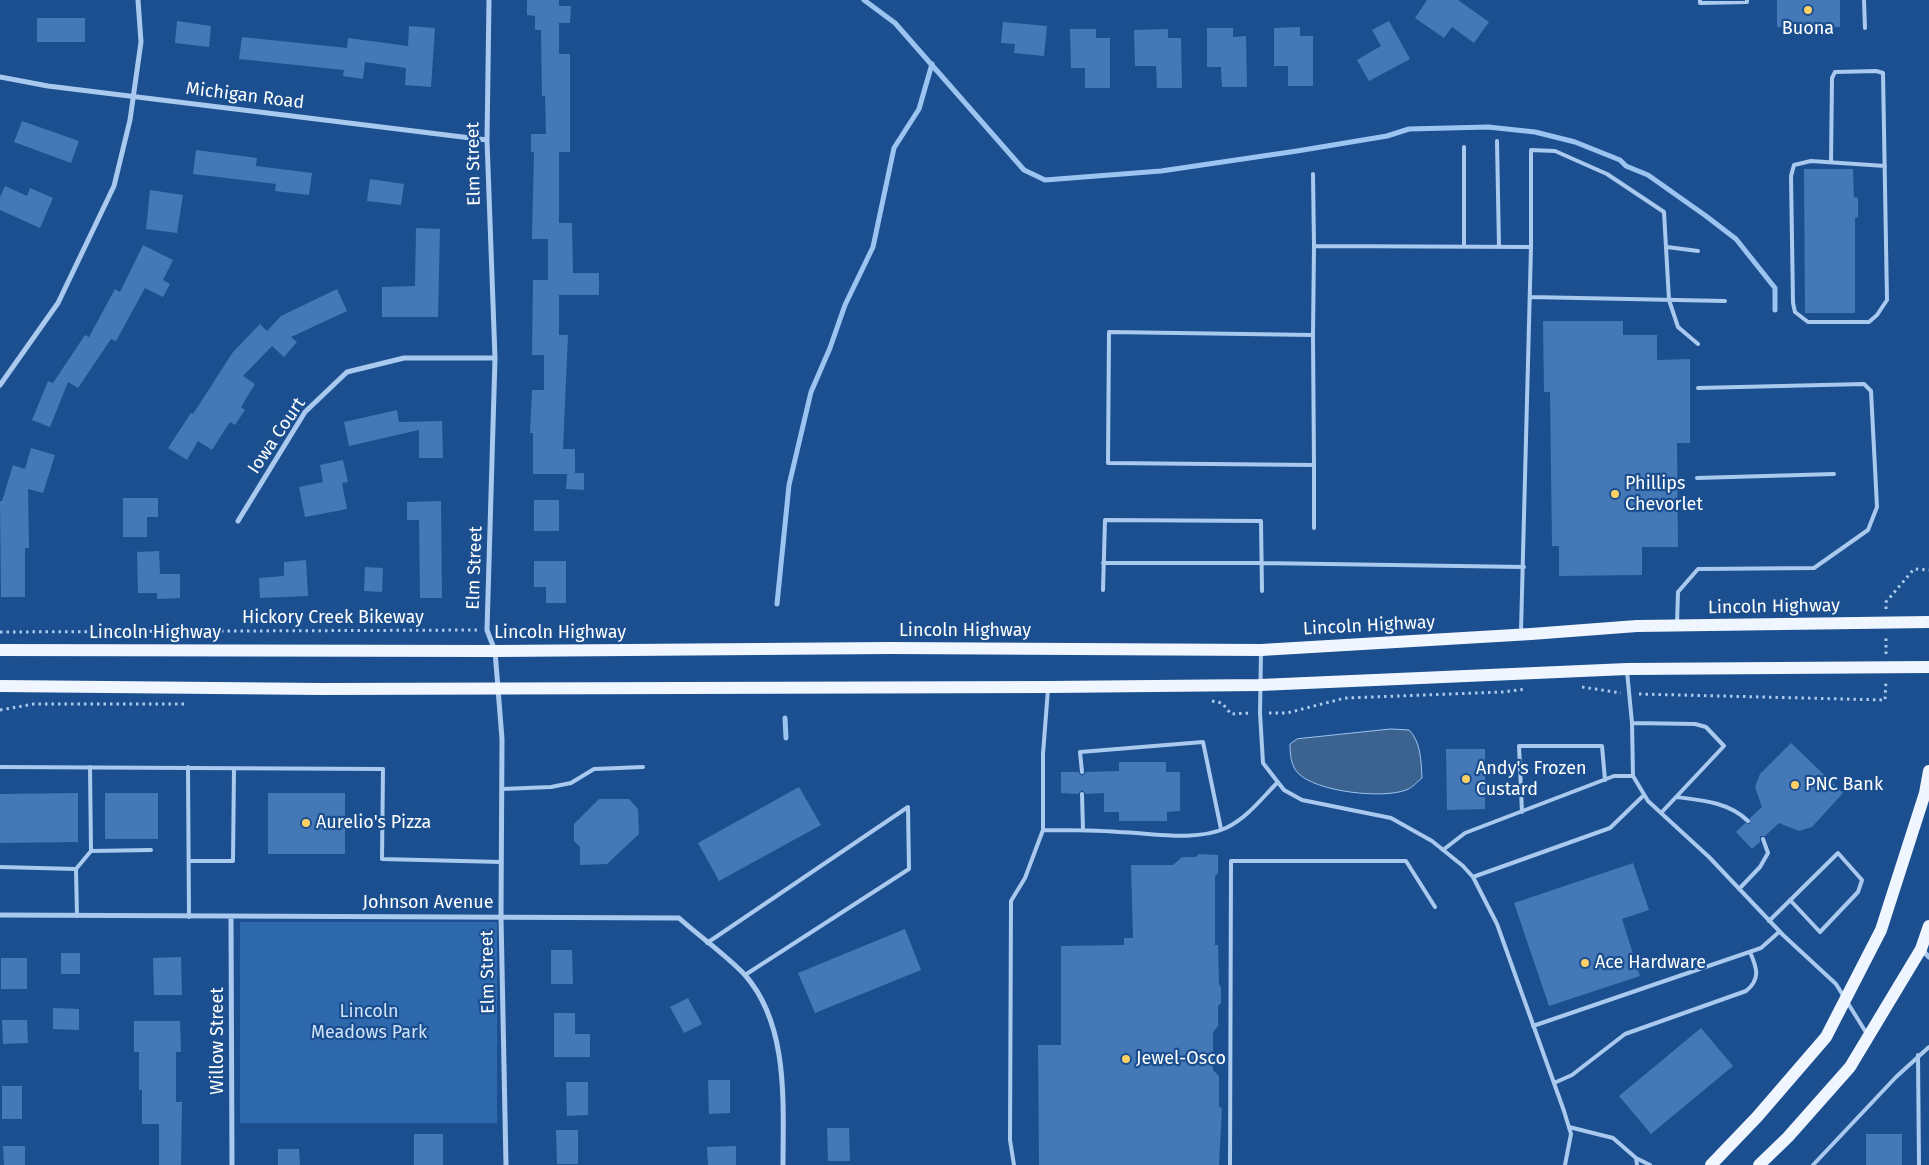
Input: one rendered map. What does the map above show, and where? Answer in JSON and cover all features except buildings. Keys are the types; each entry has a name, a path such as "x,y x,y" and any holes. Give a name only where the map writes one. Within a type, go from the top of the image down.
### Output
{"main road":[{"name":"Lincoln Highway","path":"0,650 495,651 880,648 1261,650 1521,635 1637,626 1929,622"},
{"path":"0,686 498,688 1260,685 1627,669 1886,672 1929,667"},
{"path":"1711,1165 1757,1117 1826,1037 1881,930 1925,793 1929,771"},
{"path":"1759,1165 1788,1137 1850,1066 1868,1036 1925,953 1929,926"}],"street":[{"path":"0,385 2,378 58,303 102,214 120,168 141,42 138,0"},
{"name":"Elm Street","path":"489,0 486,140 495,358 487,630 495,651 502,739 501,917 506,1165"},
{"name":"Michigan Road","path":"0,77 48,86 486,140"},
{"name":"Iowa Court","path":"238,522 305,412 347,372 404,358 495,358"},
{"name":"Johnson Avenue","path":"0,915 679,918 745,976 769,1012 779,1056 783,1120 783,1165"},
{"name":"Willow Street","path":"231,917 232,1165"}],"lane":[{"path":"1700,0 1700,3 1747,2 1747,0"},
{"path":"1864,0 1865,28"},
{"path":"1831,162 1832,78 1835,72 1876,71 1883,73 1885,166 1887,300 1877,315 1869,322 1808,322 1795,312 1792,280 1791,176 1794,165 1801,162 1831,162 1885,166"},
{"path":"1497,141 1499,247"},
{"path":"1464,147 1464,247"},
{"path":"1521,635 1530,297 1531,150 1555,152 1607,174 1664,212 1669,300 1678,327 1698,344"},
{"path":"1313,174 1314,528"},
{"path":"1314,246 1531,247"},
{"path":"1667,247 1698,252"},
{"path":"1530,297 1725,301"},
{"path":"1313,335 1109,332 1108,462 1314,465"},
{"path":"1678,626 1678,592 1698,569 1814,568 1868,530 1877,507 1871,391 1864,384 1698,388"},
{"path":"1697,478 1834,474"},
{"path":"1103,590 1105,520 1261,522 1262,591"},
{"path":"1103,563 1261,563 1524,567"},
{"path":"1261,650 1260,685 1263,763 1277,783 1284,790 1302,800 1390,818 1443,850 1473,877 1497,924 1569,1127 1571,1134 1565,1165"},
{"path":"1627,669 1632,723 1633,776 1644,795 1709,857 1779,932 1836,984 1868,1036"},
{"path":"1014,1165 1010,1140 1012,901 1026,878 1043,830 1043,754 1049,687"},
{"path":"1632,723 1695,724 1706,727 1724,746 1661,813"},
{"path":"1082,772 1080,752 1203,742 1221,829"},
{"path":"1522,812 1519,746 1602,746 1605,780"},
{"path":"0,767 383,769 382,859 501,862"},
{"path":"77,916 76,869 91,851 90,767"},
{"path":"188,767 189,917"},
{"path":"189,861 233,861 234,768"},
{"path":"502,789 551,787 572,783 594,769 643,768"},
{"path":"1443,850 1465,833 1614,776 1633,776"},
{"path":"1043,830 1185,835 1221,829 1246,816 1277,783"},
{"path":"1082,794 1083,830"},
{"path":"1473,877 1610,828 1644,795"},
{"path":"1676,797 1705,801 1727,807 1748,820"},
{"path":"707,943 908,807 909,869 745,976"},
{"path":"1739,889 1760,867 1768,853 1763,839"},
{"path":"91,851 151,850"},
{"path":"1769,921 1790,900 1838,853 1862,880 1858,892 1820,932 1790,900"},
{"path":"1230,1165 1231,861 1406,861 1435,907"},
{"path":"0,868 76,869"},
{"path":"1534,1026 1762,948 1779,932"},
{"path":"1554,1083 1572,1075 1624,1034 1746,991 1754,985 1758,970 1750,952"},
{"path":"1813,1165 1918,1055 1929,1047"},
{"path":"1918,1055 1919,1165"},
{"path":"1569,1127 1614,1138 1636,1158 1650,1165"},
{"path":"1636,1158 1637,1165"}],"path":[{"path":"1886,672 1886,602 1914,569 1929,570"},
{"name":"Hickory Creek Bikeway","path":"0,632 487,630"}],"green space":[{"name":"Lincoln Meadows Park","path":"240,922 497,922 497,1123 240,1123"}],"shaded area":[{"path":"1391,729 1409,730 1418,746 1422,778 1406,790 1395,793 1366,794 1334,789 1307,780 1298,773 1292,763 1290,744 1297,739"}],"waterway":[{"path":"864,0 895,23 1024,170 1045,180 1161,171 1387,136 1409,129 1488,127 1535,132 1575,142 1620,160 1626,166 1648,175 1706,216 1736,239 1775,288 1775,310"},
{"path":"777,604 789,485 811,392 830,348 845,305 873,247 894,148 919,109 932,64"},
{"path":"785,718 786,738"}],"place":[{"name":"Buona","path":"1808,10"},
{"name":"Phillips Chevorlet","path":"1615,494"},
{"name":"Andy's Frozen Custard","path":"1466,779"},
{"name":"PNC Bank","path":"1795,785"},
{"name":"Aurelio's Pizza","path":"306,823"},
{"name":"Ace Hardware","path":"1585,963"},
{"name":"Jewel-Osco","path":"1126,1059"}]}
